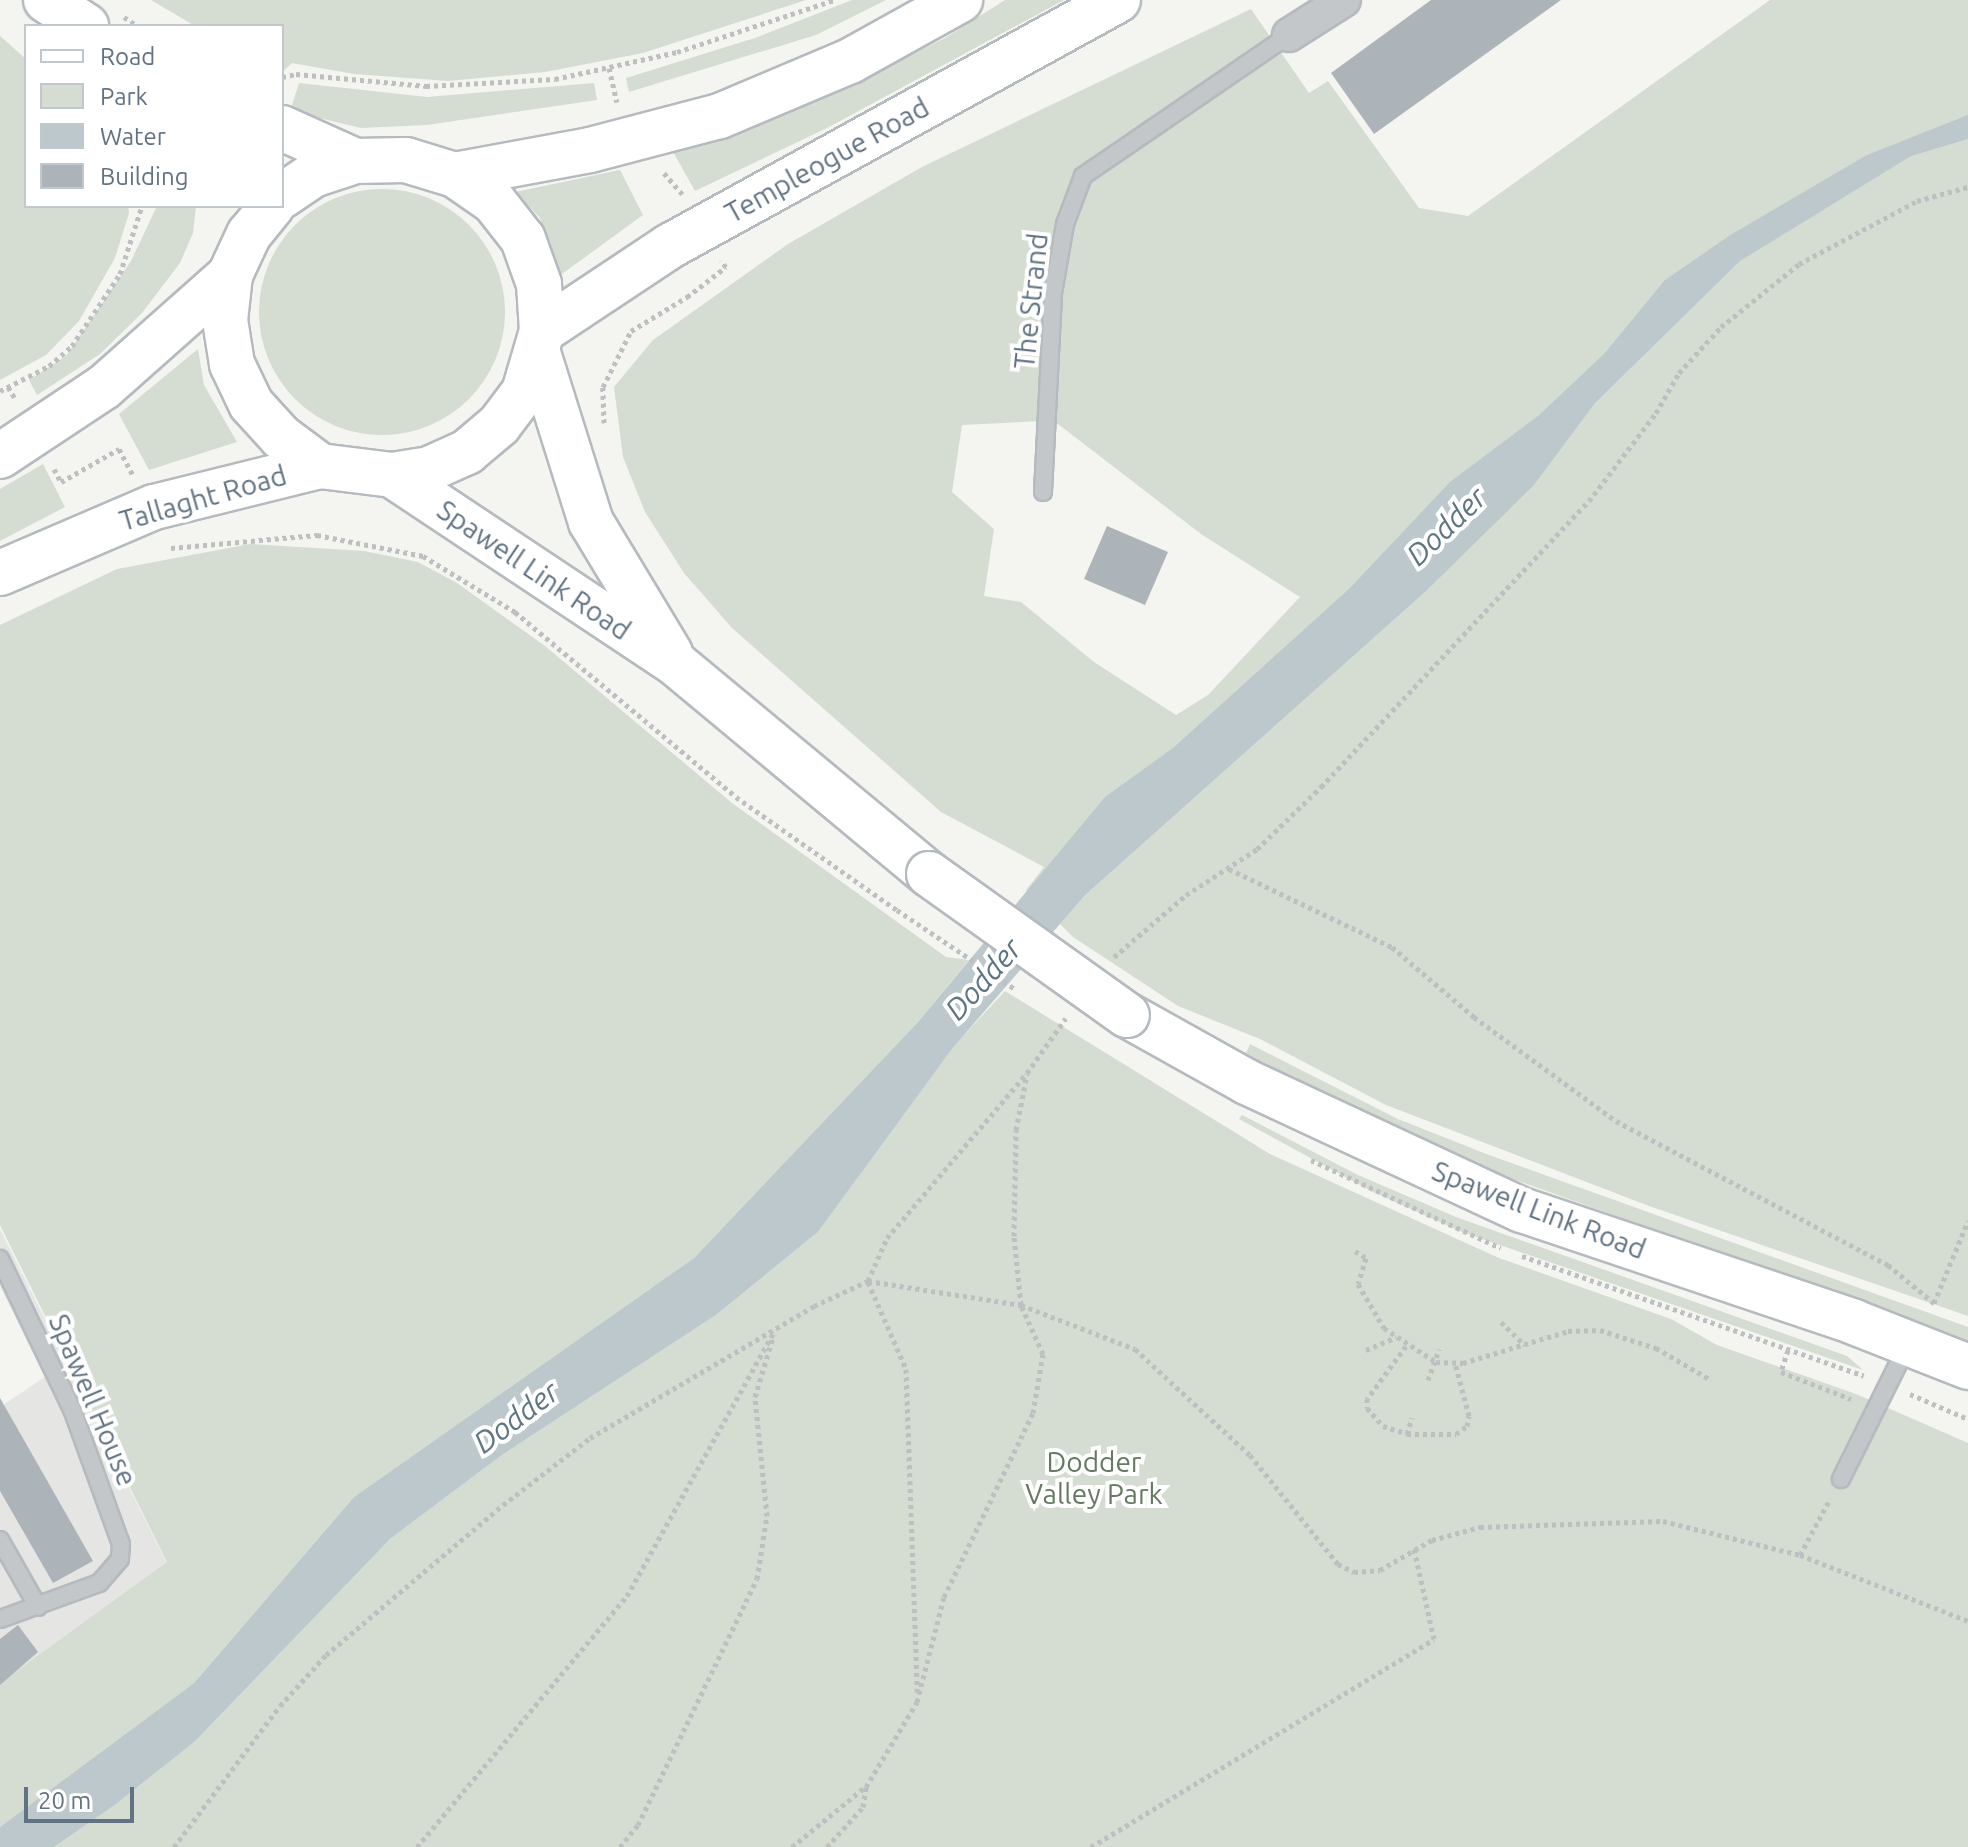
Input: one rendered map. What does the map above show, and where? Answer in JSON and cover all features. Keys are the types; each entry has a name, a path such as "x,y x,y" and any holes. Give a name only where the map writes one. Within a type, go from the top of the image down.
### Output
{"main road":[{"path":"46,0 83,24"},
{"path":"455,175 590,150 720,116 850,61 960,0"},
{"name":"Templeogue Road","path":"540,342 670,246 1118,0"},
{"path":"284,129 355,161"},
{"path":"251,215 230,275 225,320 232,364 245,391 281,437 320,466 392,475 429,469 467,452 490,433 524,392 540,342 539,284 523,239 494,202 455,175 406,160 355,161 313,175 284,195"},
{"path":"0,456 104,387 230,275"},
{"name":"Spawell Link Road","path":"540,342 591,522 676,664"},
{"name":"Tallaght Road","path":"0,573 149,509 320,466"},
{"name":"Spawell Link Road","path":"392,475 676,664 929,874 1127,1015 1247,1082 1522,1210 1909,1342 1968,1367"}],"street":[{"path":"1289,35 1344,0"}],"lane":[{"name":"The Strand","path":"1043,492 1053,293 1065,224 1083,176 1289,35"},
{"name":"Spawell House","path":"0,1259 101,1480 121,1544 115,1565 99,1583 38,1607"},
{"path":"1841,1479 1909,1342"},
{"path":"0,1540 38,1607 0,1619"}],"path":[{"path":"284,77 296,74 426,86 500,85 609,68 834,0"},
{"path":"609,68 615,94"},
{"path":"654,178 667,172 684,197"},
{"path":"1122,948 1257,849 1321,787 1516,584 1589,501 1656,413 1679,373 1721,327 1799,264 1917,201 1968,187"},
{"path":"0,391 49,366 72,346 120,274 141,208"},
{"path":"605,431 603,387 631,331 726,267"},
{"path":"49,460 61,482 119,449 133,476"},
{"path":"159,550 271,537 355,539 423,556 469,581 536,630 736,797 897,910"},
{"path":"1228,869 1392,947 1474,1017 1616,1121 1888,1265 1934,1303 1968,1221"},
{"path":"917,1702 906,1369 868,1281 887,1238 1027,1073 1067,1017"},
{"path":"792,1847 866,1787 917,1702 944,1597 1033,1413 1043,1354 1021,1305 1014,1236 1016,1130 1027,1073"},
{"path":"1355,1251 1366,1258 1358,1284 1365,1301 1406,1346 1436,1362 1455,1363 1568,1331 1600,1330 1656,1348 1711,1380"},
{"path":"174,1847 280,1706 326,1655 590,1438 776,1329 868,1281 1021,1305 1135,1349 1261,1467 1338,1564 1354,1572 1380,1570 1414,1549 1480,1527 1663,1521 1800,1555 1968,1621"},
{"path":"1501,1322 1525,1345"},
{"path":"417,1847 627,1596 776,1329"},
{"path":"620,1847 638,1825 757,1579 767,1516 755,1397 776,1329"},
{"path":"1366,1350 1396,1337"},
{"path":"1406,1346 1367,1399 1367,1408 1383,1426 1407,1434 1456,1434 1467,1426 1469,1416 1455,1363"},
{"path":"1428,1380 1439,1349"},
{"path":"1788,1350 1781,1372 1878,1408"},
{"path":"1407,1434 1412,1418"},
{"path":"1800,1555 1841,1479"},
{"path":"1091,1847 1434,1639 1414,1549"},
{"path":"827,1847 863,1807 866,1787"}],"shaded area":[{"path":"0,1229 167,1563 0,1685 0,1407 45,1377 0,1286"}],"green space":[{"path":"151,0 806,0 643,53 545,72 448,81 354,74 292,63 284,70 284,24 192,24"},
{"path":"852,0 886,0 816,35 629,92 626,78 755,38"},
{"path":"1005,0 1064,0 829,127 695,191 672,150 850,85 945,38"},
{"path":"1770,0 1968,0 1968,1316 1649,1206 1386,1105 1260,1039 1178,1006 1073,937 1026,890 1044,867 941,812 732,628 684,573 645,512 623,457 614,387 653,340 788,244 922,167 1251,9 1309,93 1328,81 1419,208 1468,216","holes":["1042,421 1058,424 1201,534 1300,597 1208,695 1176,715 1094,662 1021,602 984,596 994,529 952,492 962,425"]},
{"path":"0,36 24,57 24,208 128,208 129,213 115,258 79,321 46,355 0,380"},
{"path":"299,83 427,97 594,83 597,100 427,125 361,128 290,111"},
{"path":"620,170 643,215 559,276 540,218 515,192"},
{"path":"382,189 406,191 429,198 469,225 496,265 503,288 503,336 496,359 469,399 429,426 406,433 382,435 358,433 335,426 295,399 268,359 261,336 259,312 261,288 268,265 295,225 335,198 358,191"},
{"path":"156,208 196,208 193,233 180,263 142,313 100,354 37,395 29,380 66,356 131,261"},
{"path":"198,349 204,385 237,442 149,470 119,414"},
{"path":"43,464 65,507 0,541 0,489"},
{"path":"250,544 364,551 418,562 457,583 545,646 732,803 946,957 969,960 918,1022 694,1258 354,1497 194,1683 0,1827 0,1683 167,1562 0,1225 0,625 117,569"},
{"name":"Dodder Valley Park","path":"1005,991 1270,1154 1499,1258 1671,1319 1717,1345 1856,1394 1968,1443 1968,1847 54,1847 112,1807 390,1539 502,1455 716,1315 818,1232 951,1049"},
{"path":"1250,1044 1398,1119 1489,1155 1968,1327 1968,1342 1443,1154 1291,1080 1246,1053"},
{"path":"1242,1115 1358,1175 1456,1217 1847,1356 1863,1370 1462,1232 1373,1192 1239,1119"}],"water":[{"name":"Dodder","path":"1968,115 1968,139 1911,156 1740,261 1595,403 1534,485 1426,591 1085,895 951,1050 818,1232 716,1315 502,1455 390,1539 194,1742 112,1807 54,1847 0,1847 0,1827 194,1683 354,1497 694,1258 918,1022 1105,797 1173,748 1349,589 1450,482 1538,416 1604,354 1665,280 1732,234 1867,155"}],"building":[{"path":"1431,0 1561,0 1374,134 1331,73"},
{"path":"1107,526 1168,552 1145,605 1084,579"},
{"path":"0,1398 93,1561 53,1583 0,1491"},
{"path":"18,1625 38,1652 0,1685 0,1639"}]}
